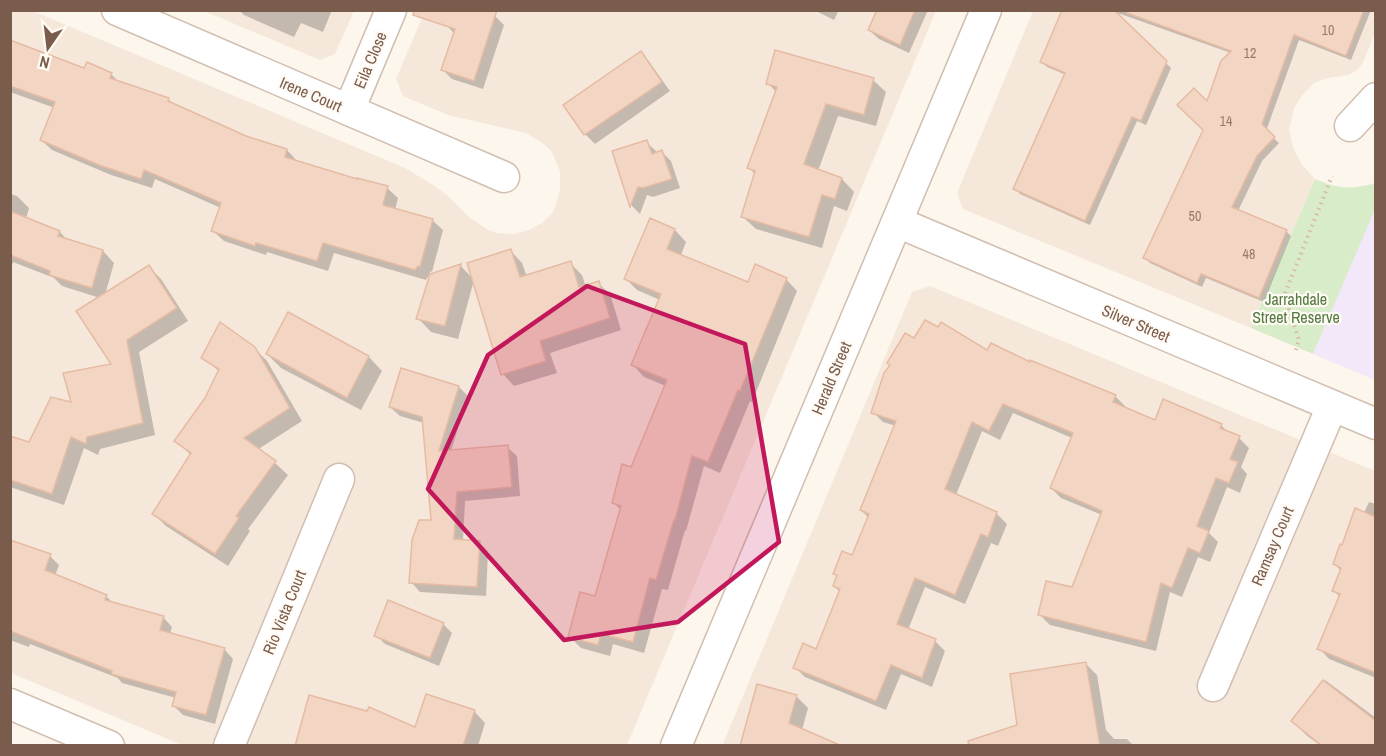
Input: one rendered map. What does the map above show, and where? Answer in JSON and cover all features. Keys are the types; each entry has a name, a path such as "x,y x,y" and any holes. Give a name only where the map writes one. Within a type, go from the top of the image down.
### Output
{"street":[{"name":"Irene Court","path":"117,10 504,177"},
{"name":"Eila Close","path":"349,110 391,10"},
{"name":"Herald Street","path":"676,746 986,10"},
{"path":"1350,126 1376,98"},
{"name":"Silver Street","path":"897,222 1376,424"},
{"name":"Ramsay Court","path":"1213,686 1332,406"},
{"name":"Rio Vista Court","path":"229,746 339,479"},
{"path":"10,704 110,746"}],"path":[{"path":"1296,350 1299,340 1284,296 1332,176"}],"highlighted area":[{"path":"587,286 745,344 779,542 678,622 564,640 428,489 488,355"}],"shaded area":[{"path":"10,11 33,11 405,168 448,196 469,217 488,230 514,234 542,223 552,213 560,189 560,171 552,152 526,133 448,115 403,96 396,79 425,11 936,11 627,745 182,745 11,673"},
{"path":"204,11 354,11 335,54 320,60"},
{"path":"1033,11 1375,11 1375,33 1363,63 1358,69 1349,75 1314,83 1294,108 1289,130 1293,147 1302,165 1315,179 1251,328 963,209 957,193"},
{"path":"1375,207 1375,380 1313,354"},
{"path":"930,286 1375,471 1375,745 722,746 912,292"}],"green space":[{"name":"Jarrahdale Street Reserve","path":"1315,179 1345,187 1359,187 1375,183 1376,207 1313,354 1251,328"}],"building":[{"path":"414,10 497,10 474,81 441,70 455,29 413,15"},
{"path":"877,10 915,10 900,45 868,30"},
{"path":"1062,10 1114,10 1167,61 1141,121 1132,117 1085,221 1013,189 1065,73 1040,62"},
{"path":"1127,10 1364,10 1346,56 1294,35 1262,124 1275,137 1257,156 1232,207 1287,230 1259,298 1201,274 1197,283 1143,258 1203,130 1177,105 1194,88 1207,101 1221,61 1231,51 1127,13"},
{"path":"10,40 84,68 87,62 112,73 110,78 169,98 168,101 246,136 287,149 285,157 388,186 383,205 433,219 420,267 418,266 415,270 323,243 317,261 256,243 255,246 211,231 221,203 144,170 141,179 99,165 40,140 55,102 10,86"},
{"path":"775,50 874,78 864,115 826,104 804,164 842,178 835,199 822,195 809,237 741,217 755,171 747,168 777,87 766,84"},
{"path":"641,51 662,82 584,135 563,105"},
{"path":"647,140 652,154 662,150 672,179 643,188 638,187 630,207 612,151"},
{"path":"10,211 60,231 58,236 103,250 92,288 49,275 50,271 10,255"},
{"path":"650,218 675,229 667,249 748,282 755,264 787,278 708,462 692,456 656,580 650,578 633,642 601,634 598,645 568,637 580,592 595,596 621,506 612,503 622,464 631,467 667,380 631,365 661,294 624,279"},
{"path":"511,249 520,277 571,261 579,287 599,281 610,318 540,341 546,361 501,375 467,263"},
{"path":"461,264 445,326 416,319 430,274"},
{"path":"149,265 177,308 127,340 143,423 87,437 86,444 71,437 52,494 10,480 10,436 29,442 51,397 71,402 63,373 111,364 76,311"},
{"path":"288,312 369,356 347,398 266,354"},
{"path":"925,320 938,327 941,322 987,350 991,343 1030,362 1030,360 1116,395 1113,402 1155,420 1163,399 1222,424 1220,428 1240,436 1230,459 1238,462 1229,483 1216,478 1197,526 1209,531 1200,553 1188,548 1172,588 1161,583 1146,642 1038,615 1046,581 1072,587 1102,511 1050,488 1073,433 1003,404 989,431 972,422 945,489 997,512 988,537 981,534 955,595 915,578 897,624 936,639 922,678 891,665 876,701 793,668 803,643 816,649 840,589 833,586 837,575 833,574 842,551 852,555 869,514 860,510 896,421 871,413 884,373 890,365 887,363 905,333 914,338"},
{"path":"220,322 255,347 290,408 244,438 276,461 236,516 239,518 215,554 152,514 191,453 174,441 205,398 219,369 201,358"},
{"path":"401,368 459,386 439,451 508,445 512,487 457,492 454,539 480,541 477,587 409,583 412,540 419,520 431,520 422,417 389,407"},
{"path":"1355,508 1376,517 1376,673 1317,649 1340,594 1332,591 1341,568 1333,564"},
{"path":"10,540 51,554 45,570 107,595 105,600 164,616 160,630 225,648 206,715 172,706 176,692 111,674 112,671 10,631"},
{"path":"388,600 444,623 430,658 374,636"},
{"path":"1086,662 1100,746 969,746 968,741 1017,725 1010,674"},
{"path":"1323,680 1376,721 1376,746 1322,746 1291,721"},
{"path":"757,684 797,695 789,723 842,746 740,746"},
{"path":"426,694 475,710 463,746 295,746 309,695 367,711 369,707 415,727"}]}
